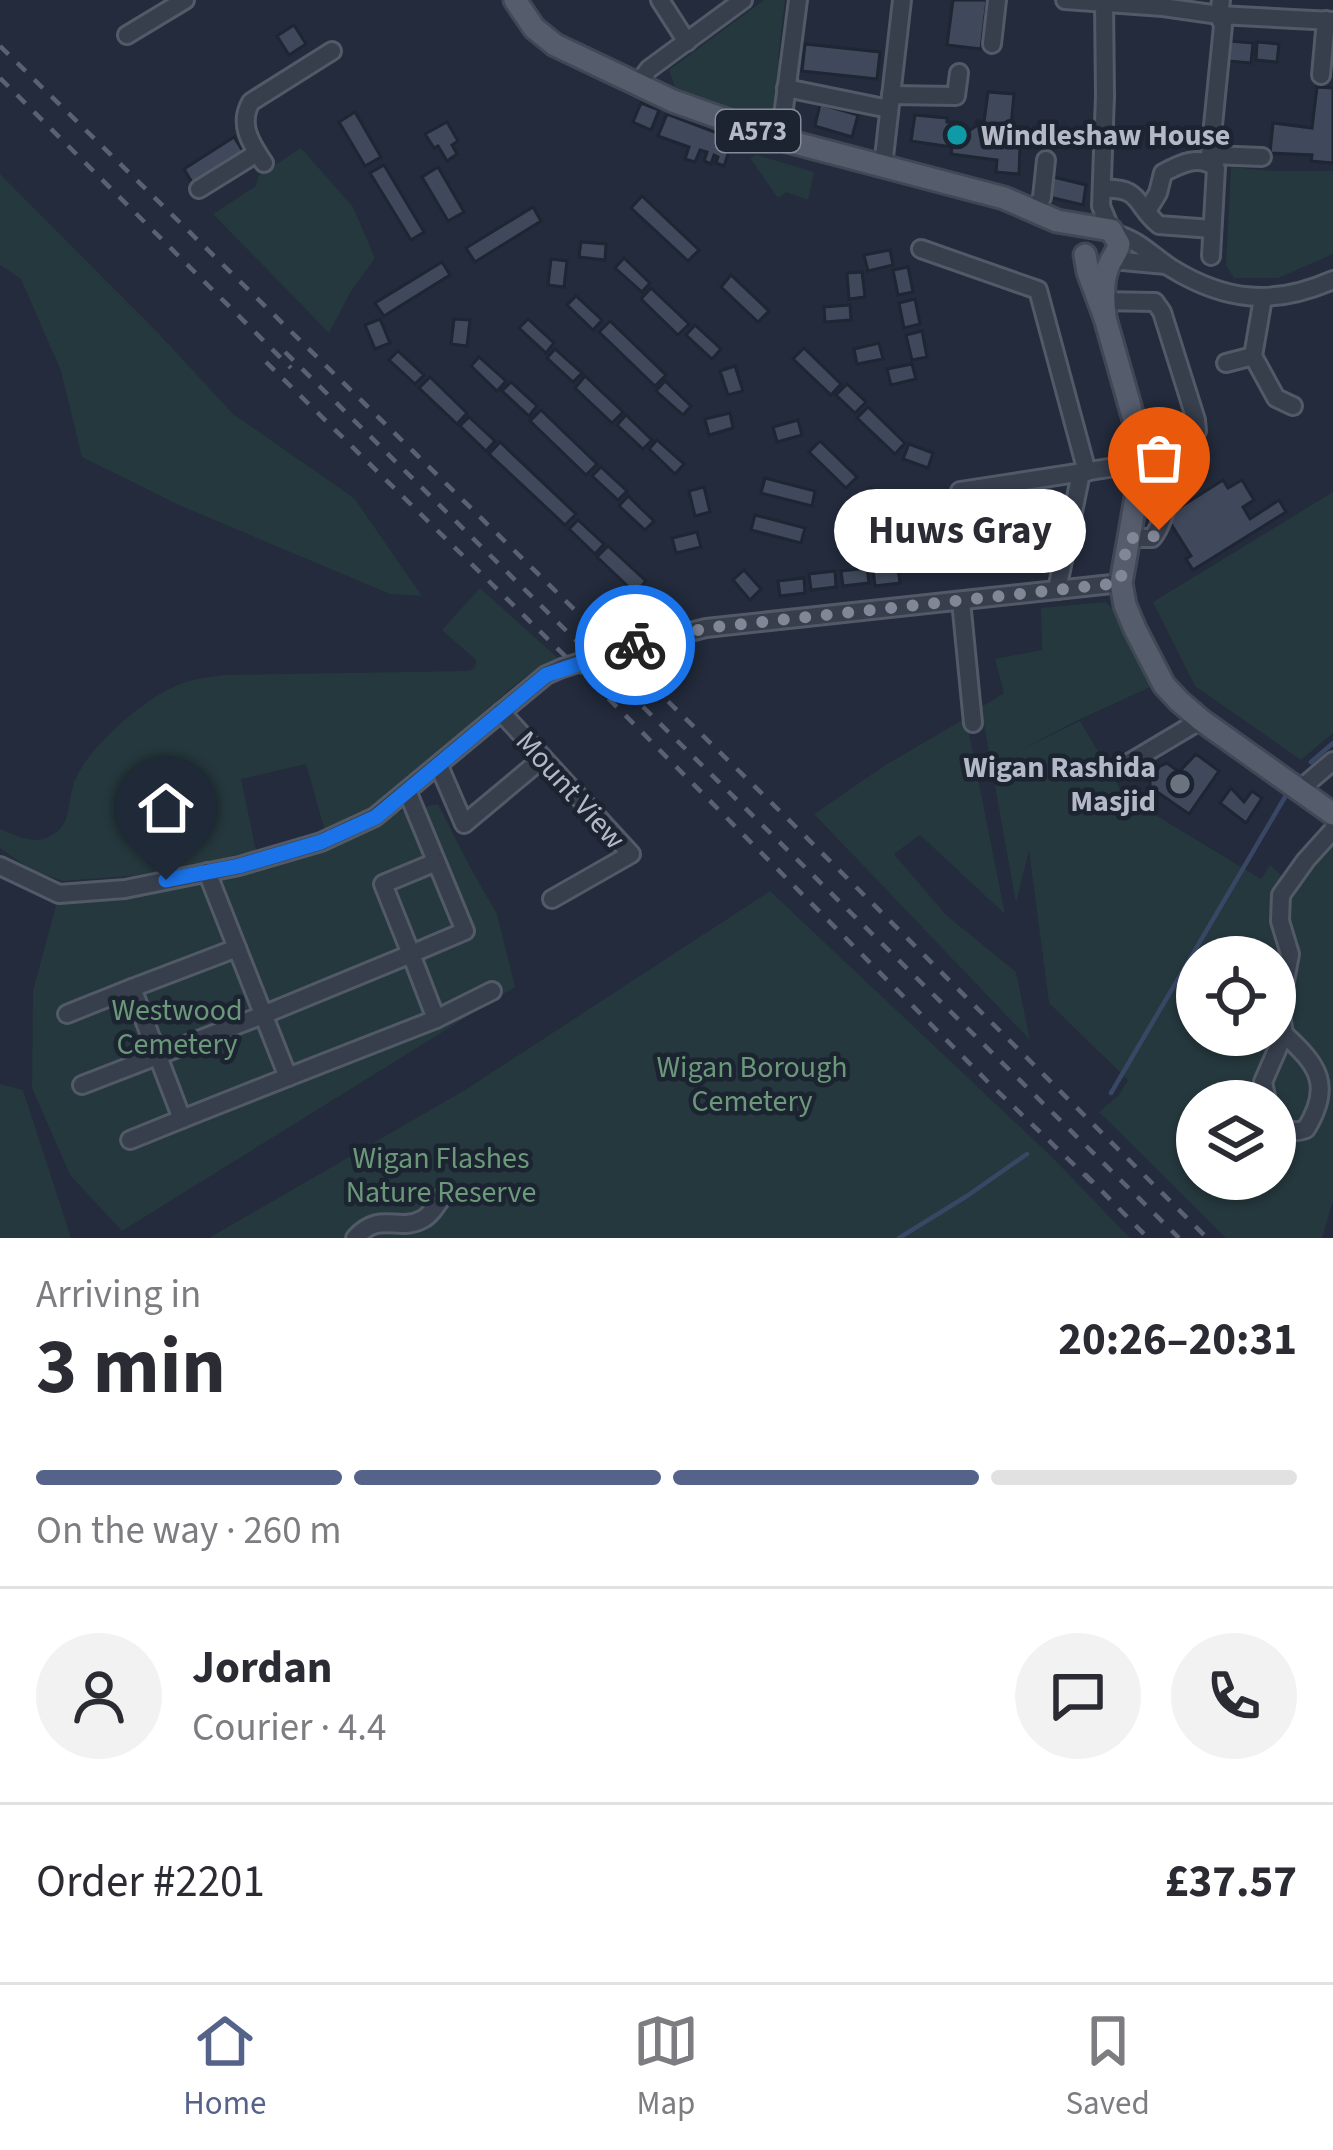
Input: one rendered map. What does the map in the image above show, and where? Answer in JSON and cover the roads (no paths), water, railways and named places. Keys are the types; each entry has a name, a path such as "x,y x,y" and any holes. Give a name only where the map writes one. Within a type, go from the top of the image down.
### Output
{"main road":[{"name":"A573","path":"514,0 534,28 555,45 637,85 780,139 1004,198 1070,224 1107,230"},
{"name":"A573","path":"1038,213 1100,264 1111,261"},
{"path":"1102,306 1111,261 1120,244 1107,230 1089,231 1083,241 1140,452 1120,583 1135,629 1164,685 1202,720 1333,814"}],"street":[{"path":"127,35 185,0"},
{"path":"660,0 687,42"},
{"path":"637,85 649,69 742,0"},
{"path":"780,139 797,0"},
{"path":"883,166 902,0"},
{"path":"992,44 997,0"},
{"path":"1065,0 1220,7 1329,20 1321,75"},
{"path":"1104,2 1102,210 1107,230 1132,238 1167,266 1225,292 1263,298 1307,291 1333,280"},
{"path":"1210,256 1216,168 1210,159 1223,26 1220,7"},
{"path":"199,189 261,158 244,125 251,102 332,51"},
{"path":"787,88 890,102 956,96 959,74"},
{"path":"1147,212 1163,173 1186,161 1262,157"},
{"path":"1038,213 1046,160"},
{"path":"1102,189 1138,196 1159,225 1212,230"},
{"path":"921,249 1038,290 1084,472 1057,590"},
{"path":"1111,261 1167,266"},
{"path":"1263,298 1253,356 1276,398 1293,406"},
{"path":"960,491 1084,472 1165,440 1190,440 1197,431 1155,302 1102,306"},
{"path":"1226,363 1253,356"},
{"path":"1128,538 1152,538 1159,530 1174,472 1165,440"},
{"path":"1033,536 1069,532"},
{"path":"1,867 59,894 125,889 321,842 376,817 546,675 622,649 706,628 1120,583"},
{"path":"961,601 973,723"},
{"name":"Mount View","path":"501,712 631,854 552,899"},
{"path":"1117,770 1202,720"},
{"path":"439,766 464,824 543,758"},
{"path":"1298,791 1333,760"},
{"path":"82,1084 465,931 408,793"},
{"path":"1285,936 1281,896 1333,830"},
{"path":"436,862 383,884 436,1019"},
{"path":"207,872 287,1077"},
{"path":"67,1014 237,948"},
{"path":"132,988 182,1119"},
{"path":"130,1140 436,1019 493,991"},
{"path":"1296,1046 1318,1066 1327,1088 1320,1111 1306,1129 1296,1130"},
{"path":"356,1238 376,1222 413,1223 427,1218 443,1196"}],"waterway":[{"path":"1311,762 1333,743"},
{"path":"1111,1093 1285,797"},
{"path":"899,1238 1027,1154"}],"railway":[{"path":"0,46 793,824 1207,1238"},
{"path":"0,78 291,368"},
{"path":"285,352 1179,1238"},
{"path":"266,362 1097,1187"},
{"path":"1085,1174 1148,1238"}],"place":[{"name":"Windleshaw House","path":"957,135"},
{"name":"Huws Gray","path":"1159,530"},
{"name":"Wigan Rashida Masjid","path":"1180,784"}],"park label":[{"name":"Westwood Cemetery","path":"177,1027"},
{"name":"Wigan Borough Cemetery","path":"752,1084"},
{"name":"Wigan Flashes Nature Reserve","path":"441,1175"}]}
